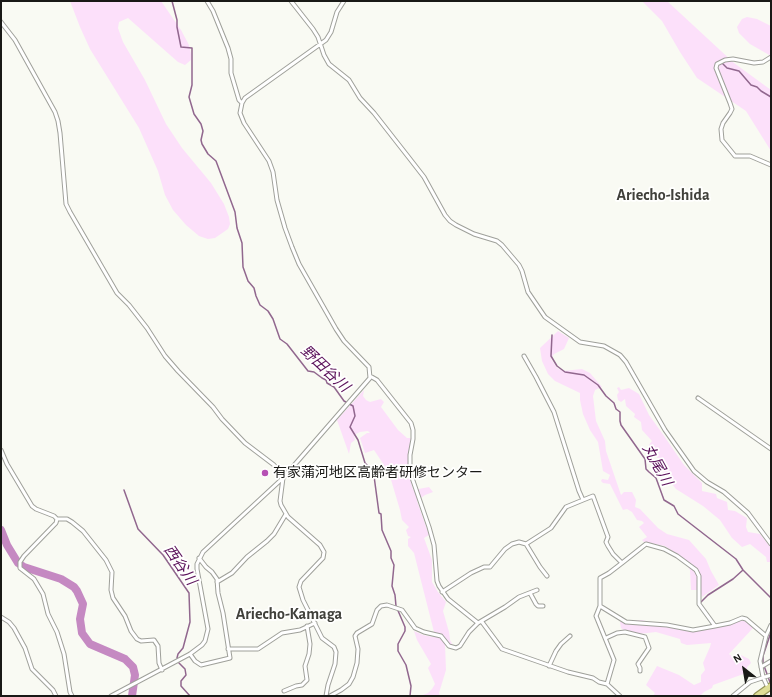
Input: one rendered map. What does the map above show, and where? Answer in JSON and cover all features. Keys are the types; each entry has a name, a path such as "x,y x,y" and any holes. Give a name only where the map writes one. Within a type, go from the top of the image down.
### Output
{"highway":[{"path":"757,696 770,687"}],"street":[{"path":"207,1 213,11 228,48 231,59 232,73 239,100 242,103"},
{"path":"291,1 313,29 329,64 349,80 360,98 374,113 424,177 445,215 450,221 474,234 497,241 502,245 519,265 528,292 536,306 550,321 580,342 604,346 620,355 626,362 665,430 694,471 707,482 724,492 748,513 771,544"},
{"path":"112,696 162,670 202,646 208,629 197,568 199,558 208,546 283,478 367,382 370,376 370,370 367,365 344,341 336,329 292,247 277,200 273,172 265,152 241,118 240,113 242,103 245,98 321,44 331,32 337,12 344,1"},
{"path":"1,22 15,40 56,116 60,133 66,204 117,293 129,305 142,322 165,356 245,443 274,465 283,478 280,501 286,514 320,545 324,552 323,558 301,581 299,587 303,600 322,638 334,647 336,652 335,664 326,696"},
{"path":"771,57 763,62 754,63 732,59 725,60 717,64 716,72 732,109 722,123 722,140 735,156 750,156 771,165"},
{"path":"524,356 554,412 583,500"},
{"path":"370,376 377,380 411,423 413,439 410,454 410,472 429,527 434,546 437,581 442,592 448,599 480,622 502,649 549,666 593,678 599,682 607,684 620,696"},
{"path":"698,398 771,448"},
{"path":"1,450 7,464 32,506 54,516 56,519 67,519 72,522 83,531 106,560 112,572 111,590 113,598 125,616 131,631 137,638 141,641 154,640 158,646 159,663 162,670"},
{"path":"526,544 552,528 566,507 593,496 608,537 606,542 622,563"},
{"path":"217,582 232,573 267,541 274,534 286,514"},
{"path":"56,519 56,523 24,556 20,562 20,568 34,579 44,594 48,614 57,632 64,654 70,692 72,696"},
{"path":"442,592 471,573 484,567 490,567 505,549 512,544 519,542 526,544 547,576"},
{"path":"607,684 614,660 596,616 600,606 600,578 609,573 642,546 648,544 664,549 694,567 699,576 698,604 715,626"},
{"path":"190,654 198,664 205,664 230,658 217,582 212,572 199,558"},
{"path":"330,696 345,688 353,678 358,656 358,649 354,638 356,634 372,624 379,608 387,605 400,609 406,614 415,628 424,632 442,636 449,646 454,648 460,646 469,632 480,622 519,597 537,590"},
{"path":"530,593 536,604 538,606 543,606"},
{"path":"600,606 626,622 666,625 693,630 730,623 742,618 746,619 766,636"},
{"path":"1,616 14,628 25,648 32,669 53,690 56,696"},
{"path":"228,649 258,649 282,633 300,630 315,623"},
{"path":"770,687 760,661 766,636 771,625"},
{"path":"284,691 296,686 302,686 307,680 305,666 309,654 310,644 307,626"},
{"path":"606,638 617,633 624,632 645,637 649,648 638,664 640,671"},
{"path":"549,666 556,651 570,636"},
{"path":"763,666 771,661"},
{"path":"733,696 750,682 767,676"}],"shaded area":[{"path":"70,1 161,1 181,30 189,45 191,54 191,60 185,65 178,62 128,18 119,22 118,28 123,42 145,80 166,124 182,148 211,183 224,204 230,224 228,229 215,238 208,239 199,236 186,225 173,210 165,195 158,171 139,128 90,49"},
{"path":"642,1 667,1 734,63 771,90 771,151 746,111 697,78 662,21"},
{"path":"747,17 757,19 771,26 771,56 750,44 739,33 737,27 742,19"},
{"path":"558,331 569,338 564,349 554,354 551,359 557,368 563,371 582,369 590,373 602,387 595,390 593,396 596,421 605,441 606,451 621,495 624,492 632,492 636,500 635,507 640,509 658,528 667,534 689,540 706,559 719,585 702,597 700,590 691,590 690,570 683,559 665,546 644,542 642,540 647,537 639,527 644,523 637,520 632,512 627,509 623,510 610,484 603,483 601,481 602,479 608,480 610,475 603,471 598,442 590,430 583,414 580,393 555,381 548,374 542,361 540,348"},
{"path":"619,387 621,390 629,388 639,394 649,415 684,465 702,483 702,491 716,494 717,498 727,502 728,510 735,511 747,518 746,527 748,532 760,534 771,548 771,562 767,562 766,557 750,544 742,547 732,538 720,520 703,506 676,489 663,473 664,470 659,463 662,459 657,458 658,450 653,450 649,445 652,441 642,430 641,422 634,417 635,414 626,406 625,399 621,402 618,400 617,395 619,392 617,388"},
{"path":"364,390 363,396 366,400 370,402 381,399 384,402 381,407 398,430 407,438 411,438 408,456 409,473 413,490 429,487 433,492 425,495 417,501 429,535 424,538 432,560 432,582 446,602 443,611 450,640 454,647 449,643 445,644 446,670 439,693 440,696 423,695 428,693 435,684 428,668 431,664 417,640 414,631 433,637 434,632 414,553 408,546 408,539 411,537 408,536 406,530 409,527 402,520 389,473 385,470 384,465 374,450 365,453 360,438 367,433 370,433 368,431 360,432 354,435 355,440 351,443 349,454 337,420"},
{"path":"642,620 693,632 745,621 753,628 729,654 735,659 741,655 749,659 751,663 747,667 747,670 749,672 713,685 712,688 700,696 653,696 655,693 646,685 657,666 679,675 694,685 701,682 701,675 705,670 703,663 711,643 687,645 681,643 680,639 656,632 630,635 621,628 620,622"}],"waterway":[{"name":"野田谷川","path":"172,1 177,20 181,47 192,48 192,85 189,97 194,114 201,124 203,131 201,140 202,144 208,154 216,161 235,212 237,228 242,243 243,267 248,281 254,288 260,305 268,311 273,319 280,339 287,344 308,371 314,372 326,380 327,383 334,387 344,401 353,406 355,416 350,427 358,440 365,463 372,470 374,476 379,513 381,514 382,530 391,551 391,558 394,565 392,586 396,606 405,627 405,631 398,644 398,651 406,665 411,686 410,696"},
{"path":"723,64 727,68 739,71 751,85 757,87 771,97"},
{"name":"丸尾川","path":"552,335 551,356 557,366 565,372 584,375 598,385 606,396 614,403 616,409 620,412 621,425 645,459 646,469 656,478 664,500 674,506 678,514 736,559 743,570 771,598"},
{"name":"西谷川","path":"124,490 138,529 163,555 189,593 190,622 183,648 178,654 177,658"},
{"path":"1,530 7,545 18,563 24,567 61,579 74,587 83,604 80,619 82,633 90,644 125,659 133,667 135,675 132,696"},
{"path":"700,603 708,595 733,579 743,570"},
{"name":"丸尾川","path":"771,632 763,656 763,663 771,685"},
{"name":"西谷川","path":"179,663 185,669 186,675 181,681 181,686 190,696"}],"place":[{"name":"有家蒲河地区高齢者研修センター","path":"265,473"}],"district":[{"name":"Ariecho-Ishida","path":"663,195"},
{"name":"Ariecho-Kamaga","path":"289,614"}]}
